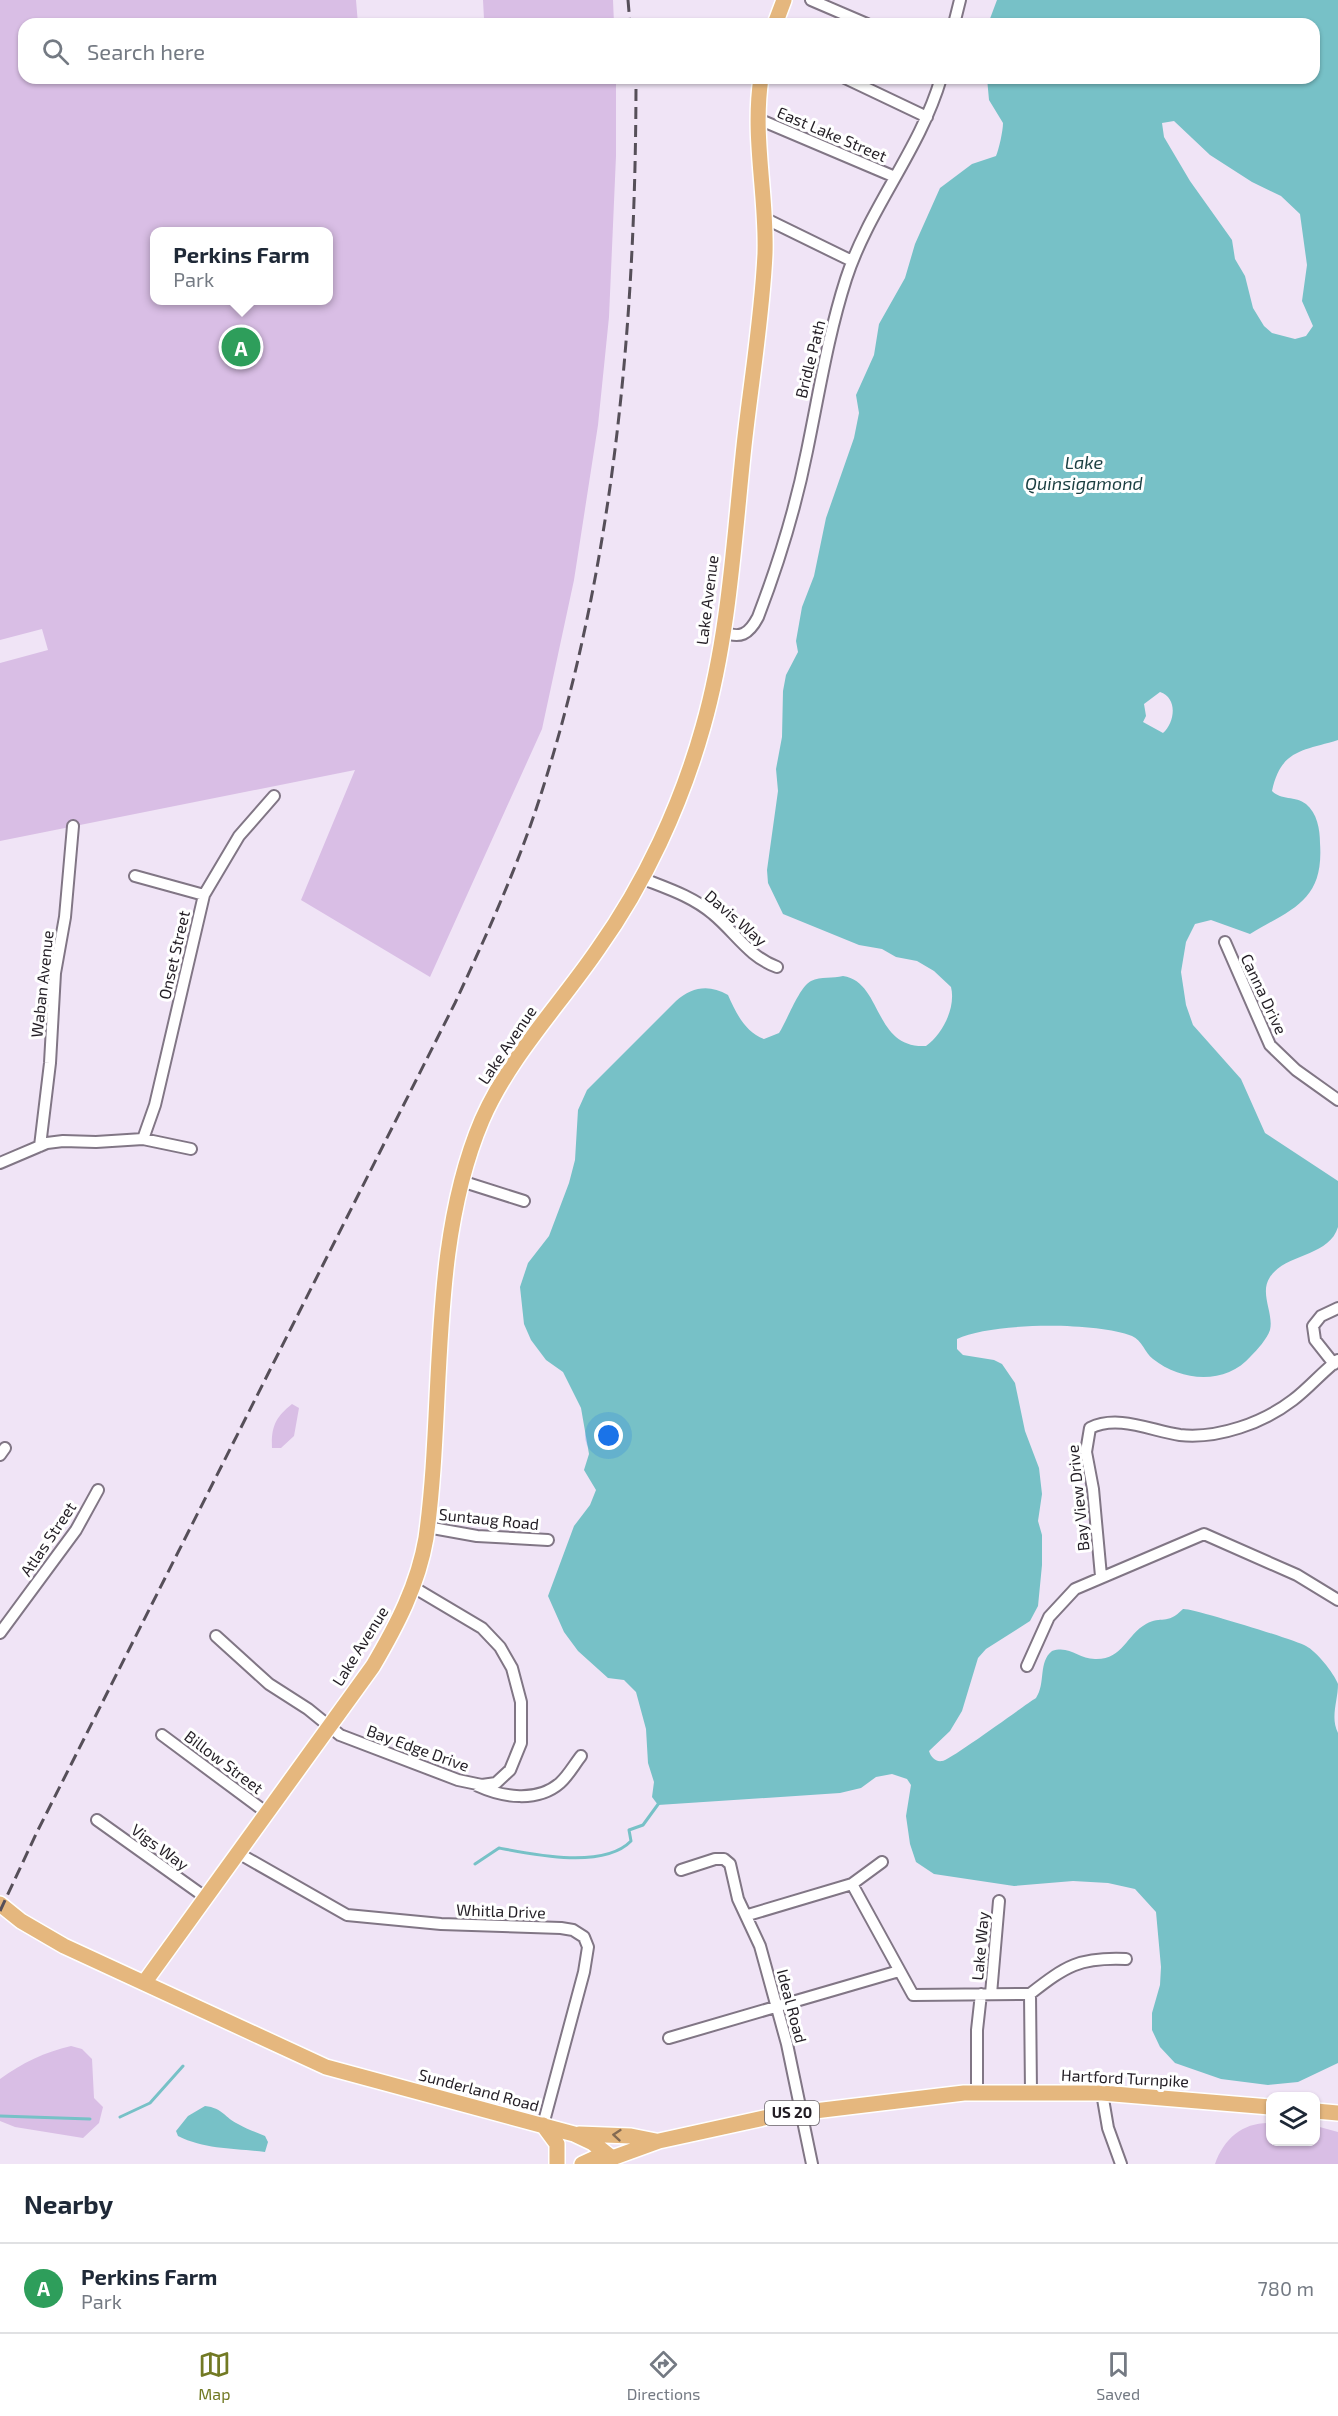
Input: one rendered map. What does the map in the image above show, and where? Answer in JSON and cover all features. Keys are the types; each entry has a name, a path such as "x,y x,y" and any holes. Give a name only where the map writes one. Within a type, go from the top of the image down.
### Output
{"main road":[{"path":"777,18 784,0"},
{"name":"Lake Avenue","path":"144,1983 373,1666 398,1623 413,1587 428,1527 446,1274 453,1219 462,1181 483,1118 510,1067 603,943 641,878 674,808 695,752 713,687 722,632 762,284 764,218 758,119 761,84"},
{"name":"Sunderland Road","path":"0,1904 21,1921 64,1946 293,2053 340,2072 574,2134 594,2143 609,2161"},
{"name":"Hartford Turnpike","path":"977,2093 1102,2093 1266,2107"},
{"name":"US 20","path":"582,2164 595,2158 609,2161 659,2141 802,2111 977,2093"},
{"path":"1320,2111 1338,2113"},
{"path":"543,2125 557,2144 557,2164"},
{"path":"574,2134 631,2136 659,2141"}],"street":[{"path":"811,0 853,18"},
{"path":"956,18 960,0"},
{"path":"858,84 927,117"},
{"name":"Bridle Path","path":"722,632 732,636 741,636 752,627 761,609 804,464 821,372 852,261 927,117 939,84"},
{"name":"East Lake Street","path":"758,119 895,177"},
{"path":"764,218 852,261"},
{"name":"Onset Street","path":"143,1139 158,1092 204,895 239,836 274,796"},
{"name":"Waban Avenue","path":"40,1146 51,1053 55,973 66,906 73,826"},
{"path":"135,876 204,895"},
{"name":"Davis Way","path":"641,878 705,907 754,955 777,967"},
{"name":"Canna Drive","path":"1225,942 1270,1045 1296,1070 1338,1100"},
{"path":"0,1163 40,1146 63,1141 143,1139 191,1149"},
{"path":"462,1181 524,1201"},
{"path":"1336,1362 1316,1340 1313,1326 1321,1316 1338,1308"},
{"name":"Bay View Drive","path":"1101,1576 1092,1481 1086,1452 1089,1428 1132,1424 1184,1435 1230,1430 1281,1408 1336,1362"},
{"name":"Atlas Street","path":"0,1633 76,1530 98,1490"},
{"name":"Suntaug Road","path":"428,1527 477,1536 548,1540"},
{"path":"1028,1665 1039,1635 1055,1608 1075,1589 1204,1534 1297,1575 1338,1600"},
{"name":"Bay Edge Drive","path":"216,1636 269,1684 331,1725 340,1735 472,1783 482,1785 500,1781 510,1770 518,1752 522,1718 516,1679 501,1647 482,1628 413,1587"},
{"name":"Billow Street","path":"162,1735 267,1813"},
{"path":"472,1783 497,1795 512,1797 527,1795 559,1784 581,1756"},
{"name":"Vigs Way","path":"97,1820 205,1897"},
{"name":"Whitla Drive","path":"238,1852 347,1915 411,1922 561,1928 573,1930 584,1936 588,1947 584,1972 543,2125"},
{"name":"Ideal Road","path":"681,1870 704,1861 728,1860 738,1899 748,1915 760,1946 802,2111 812,2164"},
{"path":"748,1915 852,1884 882,1862"},
{"path":"852,1884 913,1995 1030,1994 1071,1965 1088,1959 1126,1959"},
{"name":"Lake Way","path":"977,2093 977,2030 986,1994 999,1900"},
{"path":"669,2038 899,1971"},
{"path":"1030,1994 1031,2092"},
{"path":"1102,2093 1108,2128 1121,2164"}],"shaded area":[{"path":"0,0 356,0 358,18 18,18 18,84 616,84 616,156 609,317 598,425 574,580 542,729 430,977 301,900 355,770 0,841 0,663 48,650 42,629 0,640"},
{"path":"483,0 613,0 614,18 484,18"},
{"path":"292,1404 299,1408 294,1436 281,1448 272,1448 272,1434 276,1423 282,1413"},
{"path":"71,2046 82,2049 92,2059 94,2098 103,2107 99,2123 83,2138 15,2127 0,2121 0,2079 34,2059"},
{"path":"1266,2123 1266,2146 1320,2146 1320,2127 1338,2132 1338,2164 1215,2164 1224,2146 1236,2133"}],"water":[{"name":"Lake Quinsigamond","path":"997,0 1338,0 1338,740 1304,750 1288,759 1276,777 1272,791 1279,796 1306,804 1313,812 1319,832 1320,862 1317,878 1303,900 1250,934 1211,920 1195,924 1186,942 1181,972 1186,1005 1193,1025 1241,1079 1265,1133 1338,1181 1338,1227 1326,1244 1286,1263 1270,1277 1266,1290 1271,1323 1269,1333 1259,1348 1241,1365 1217,1376 1190,1376 1177,1372 1153,1359 1132,1336 1094,1328 1018,1327 973,1333 957,1339 957,1349 963,1355 994,1360 1002,1364 1015,1383 1025,1431 1039,1468 1042,1494 1038,1521 1042,1535 1042,1565 1038,1606 1030,1621 986,1649 978,1658 962,1711 950,1731 929,1751 937,1761 948,1759 1036,1698 1041,1686 1045,1661 1052,1651 1064,1650 1095,1659 1112,1656 1146,1624 1151,1621 1168,1619 1183,1609 1283,1638 1306,1646 1315,1652 1329,1668 1338,1684 1334,1715 1338,1733 1338,2063 1298,2082 1268,2085 1221,2079 1175,2063 1160,2047 1152,2030 1152,2013 1160,1985 1161,1967 1156,1912 1135,1889 1108,1883 1073,1881 1014,1886 934,1874 916,1862 910,1844 906,1816 911,1785 907,1779 892,1774 876,1777 861,1788 840,1793 658,1805 652,1797 654,1782 648,1763 646,1729 636,1692 624,1680 608,1678 578,1651 564,1632 548,1596 574,1526 590,1505 596,1490 584,1470 589,1454 581,1408 563,1372 546,1360 531,1340 524,1324 520,1287 528,1263 549,1236 569,1183 575,1160 578,1110 587,1090 676,1001 694,990 714,989 728,995 746,1027 764,1039 779,1033 802,990 811,981 819,979 843,976 856,981 865,990 887,1027 896,1037 909,1044 926,1046 938,1035 950,1011 951,987 934,971 917,961 896,957 882,949 859,945 783,914 768,883 767,870 778,791 776,769 782,737 783,691 786,675 798,652 796,641 802,607 814,576 826,518 854,438 859,413 856,395 874,355 879,324 905,278 915,244 940,188 972,164 996,156 1003,123 989,100 988,84 1320,84 1320,18 990,18","holes":["1174,121 1210,155 1252,182 1281,196 1300,214 1307,265 1302,301 1313,326 1306,336 1295,339 1272,333 1264,326 1253,308 1245,276 1235,259 1232,240 1190,181 1164,137 1162,123","1160,692 1170,699 1173,711 1170,723 1163,733 1143,722 1146,716 1144,704"]},
{"path":"205,2106 220,2111 241,2126 265,2136 268,2142 265,2152 199,2144 178,2136 176,2131 188,2116"}],"waterway":[{"path":"475,1864 499,1848 568,1858 604,1855 619,1850 631,1841 629,1830 643,1825 659,1803"},
{"path":"120,2117 150,2103 183,2066"},
{"path":"0,2116 90,2119"}],"railway":[{"path":"628,0 630,18"},
{"path":"0,1911 37,1832 455,1003 502,898 533,818 567,704 604,528 626,348 632,258 636,84"}],"place":[{"name":"Perkins Farm","path":"241,347"}]}
